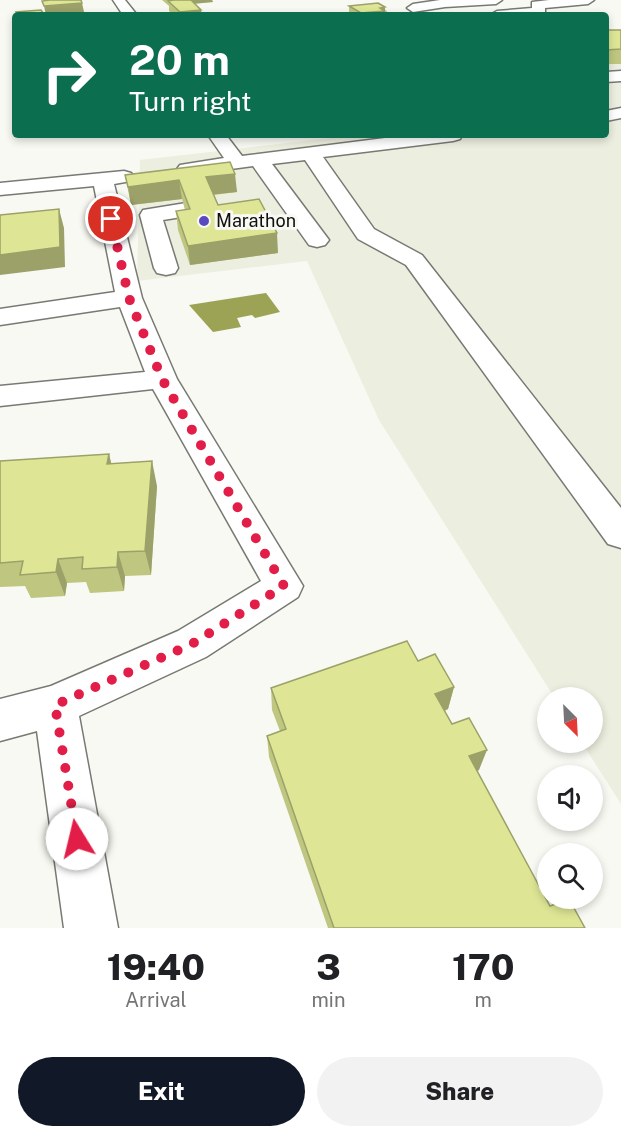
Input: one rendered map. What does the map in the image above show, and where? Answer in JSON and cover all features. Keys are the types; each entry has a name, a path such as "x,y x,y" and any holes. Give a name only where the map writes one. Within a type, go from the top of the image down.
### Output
{"street":[{"path":"118,0 128,12"},
{"path":"399,0 419,12 445,3 496,0"},
{"path":"529,12 540,11 537,5 588,0"},
{"path":"219,138 236,162"},
{"path":"199,184 174,171 429,138"},
{"path":"310,153 366,234 414,260 621,534"},
{"path":"258,159 273,198 317,240"},
{"path":"0,189 136,190 179,207"},
{"path":"136,190 166,268"},
{"path":"0,720 55,705 192,644 284,586 162,379 129,298 136,190"},
{"path":"0,317 129,298"},
{"path":"0,396 162,379"},
{"path":"55,705 91,928"}],"shaded area":[{"path":"609,33 621,33 621,804 603,776 603,765 596,765 588,753 603,753 603,687 548,687 379,420 307,261 137,281 140,160 331,138 609,138"},
{"path":"266,293 280,312 255,318 252,315 237,318 241,327 213,332 189,305"}],"building":[{"path":"81,0 82,3 44,6 42,1"},
{"path":"191,0 201,10 180,12 168,1"},
{"path":"378,3 385,7 380,8 385,11 359,12 349,6"},
{"path":"41,10 42,12 16,12"},
{"path":"609,30 621,30 621,49 609,50"},
{"path":"230,162 235,174 206,177 218,205 259,199 277,233 188,246 176,211 190,209 179,180 128,187 125,175"},
{"path":"59,209 60,247 0,255 0,215"},
{"path":"109,454 107,464 152,461 145,551 118,552 117,567 82,569 83,557 58,559 56,572 20,575 23,561 0,563 0,461"},
{"path":"407,641 418,661 435,654 454,687 435,694 452,724 469,718 487,750 469,756 537,882 537,909 575,909 585,928 334,928 267,736 286,729 271,688"}],"place":[{"name":"Marathon","path":"204,221"}],"route":[{"path":"77,839 55,705 192,644 284,586 162,379 129,298 111,219"}]}
